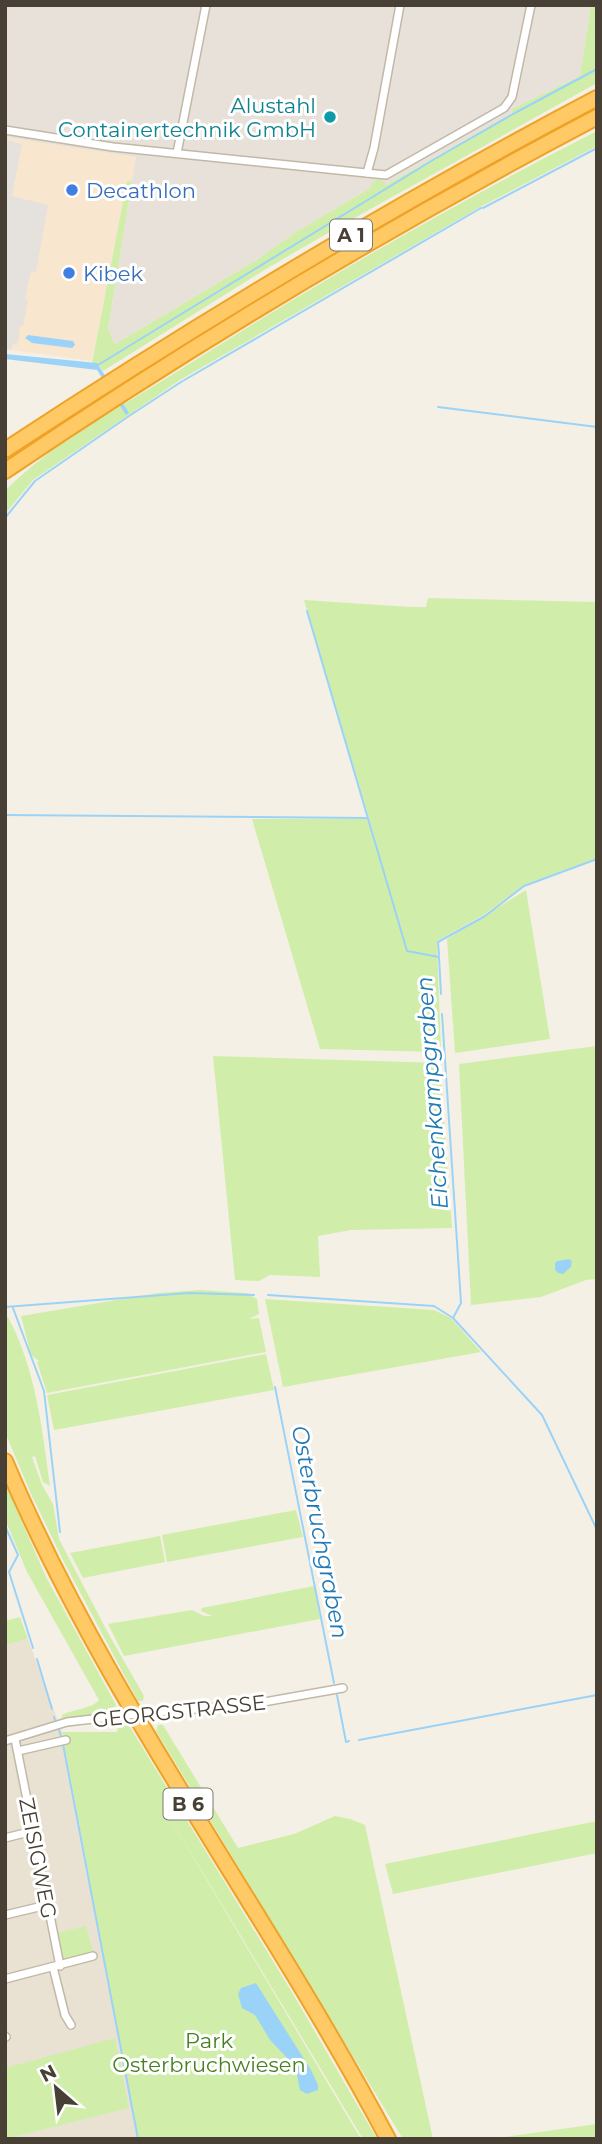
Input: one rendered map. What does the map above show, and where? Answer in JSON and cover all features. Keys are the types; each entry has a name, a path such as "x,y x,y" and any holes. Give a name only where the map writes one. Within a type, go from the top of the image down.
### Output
{"highway":[{"name":"A 1","path":"5,450 311,257 468,167 597,98"},
{"name":"A 1","path":"5,471 321,271 597,117"},
{"path":"5,485 32,453"},
{"name":"B 6","path":"5,1461 57,1574 112,1675 157,1754 331,2037 388,2139"}],"street":[{"path":"177,153 206,5"},
{"path":"367,173 400,5"},
{"path":"5,130 113,147 386,175 504,108 512,97 531,5"},
{"name":"GEORGSTRASSE","path":"5,1741 67,1722 247,1705 344,1688"},
{"path":"15,1739 18,1751"},
{"name":"GEORGSTRASSE","path":"18,1751 66,1740"},
{"name":"ZEISIGWEG","path":"18,1751 65,2015 71,2025"},
{"path":"5,1838 33,1831"},
{"path":"5,1915 47,1905"},
{"path":"5,1979 93,1956"}],"shaded area":[{"path":"5,5 591,5 580,76 512,109 512,113 386,185 370,188 293,234 258,259 115,344 108,329 136,157 5,137"},
{"path":"5,137 136,156 132,182 127,182 92,361 5,349"},
{"path":"5,140 22,144 12,196 48,205 36,272 31,271 25,299 28,300 23,326 20,326 18,343 12,345 11,350 5,349"},
{"path":"28,1639 62,1732 138,2139 5,2139 5,1645"}],"green space":[{"path":"591,5 597,5 597,83 266,269 103,371 97,363 92,363 127,181 132,182 108,329 115,344 258,259 293,234 370,188 374,180 384,181 386,185 512,113 512,109 580,76"},
{"path":"597,131 597,146 482,206 180,380 33,480 5,514 5,491 42,458 84,429 274,311 380,249"},
{"path":"428,598 597,602 597,858 524,885 485,914 437,941 441,1052 320,1049 252,819 368,819 378,848 304,600 426,607"},
{"path":"526,890 550,1039 455,1053 447,939"},
{"path":"597,1046 597,1279 586,1280 541,1297 471,1305 459,1064"},
{"path":"213,1056 440,1063 452,1228 351,1230 318,1236 320,1277 270,1275 259,1281 235,1280"},
{"path":"200,1290 246,1293 257,1299 259,1314 249,1319 259,1318 266,1352 47,1393 37,1362 39,1361 31,1355 21,1316 158,1293"},
{"path":"265,1299 434,1310 451,1318 481,1352 283,1387"},
{"path":"5,1317 8,1317 18,1337 31,1378 41,1421 50,1486 43,1482 35,1456 32,1457 42,1485 53,1504 59,1539 144,1696 143,1701 138,1701 65,1564 5,1432"},
{"path":"266,1354 274,1390 54,1430 47,1395"},
{"path":"5,1483 46,1577 116,1705 114,1710 61,1720 62,1715 99,1700 27,1572 5,1519"},
{"path":"296,1510 303,1537 167,1562 162,1535"},
{"path":"160,1536 165,1562 83,1578 70,1553"},
{"path":"314,1586 320,1619 124,1656 108,1624 192,1610 204,1616 212,1616 201,1611 202,1608"},
{"path":"20,1617 28,1639 5,1645 5,1621"},
{"name":"Park Osterbruchwiesen","path":"119,1725 130,1727 293,1994 377,2139 363,2139 155,1793 361,2139 138,2139 62,1732 117,1732"},
{"path":"158,1725 163,1725 238,1848 294,1834 335,1816 365,1825 433,2139 403,2139 156,1731"},
{"path":"597,1821 597,1853 393,1894 385,1864"},
{"path":"86,1926 93,1952 64,1959 57,1933"},
{"path":"115,2038 129,2108 5,2139 5,2068"},
{"path":"597,2124 597,2139 491,2139"}],"water":[{"path":"28,335 73,341 75,345 72,348 32,343 25,338"},
{"path":"5,354 97,363 129,413 126,415 97,370 5,359"},
{"path":"557,1261 572,1261 571,1267 563,1274 555,1270"},
{"path":"256,1983 311,2070 318,2090 307,2094 300,2090 296,2070 291,2062 270,2040 255,2015 242,2008 238,1994 241,1988"}],"waterway":[{"path":"98,365 433,160 597,69"},
{"path":"483,208 597,148"},
{"path":"5,518 35,481 181,382 481,208"},
{"path":"438,407 597,427"},
{"name":"Eichenkampgraben","path":"307,611 407,951 439,957 441,994"},
{"path":"5,815 367,818"},
{"path":"439,955 438,942 485,916 524,886 597,859"},
{"name":"Eichenkampgraben","path":"442,1014 461,1303 453,1318"},
{"path":"5,1307 189,1293 254,1295"},
{"path":"268,1295 434,1306 453,1318 542,1415 597,1530"},
{"path":"13,1308 44,1391 60,1532"},
{"name":"Osterbruchgraben","path":"275,1387 334,1683"},
{"path":"5,1526 18,1555 9,1572 33,1648"},
{"path":"37,1659 52,1709"},
{"name":"Osterbruchgraben","path":"337,1695 346,1742 349,1741"},
{"name":"Osterbruchgraben","path":"359,1740 597,1695"},
{"path":"59,1730 61,1736"},
{"path":"63,1744 138,2139"}],"place":[{"name":"Alustahl Containertechnik GmbH","path":"330,117"},
{"name":"Decathlon","path":"72,190"},
{"name":"Kibek","path":"69,273"}]}
